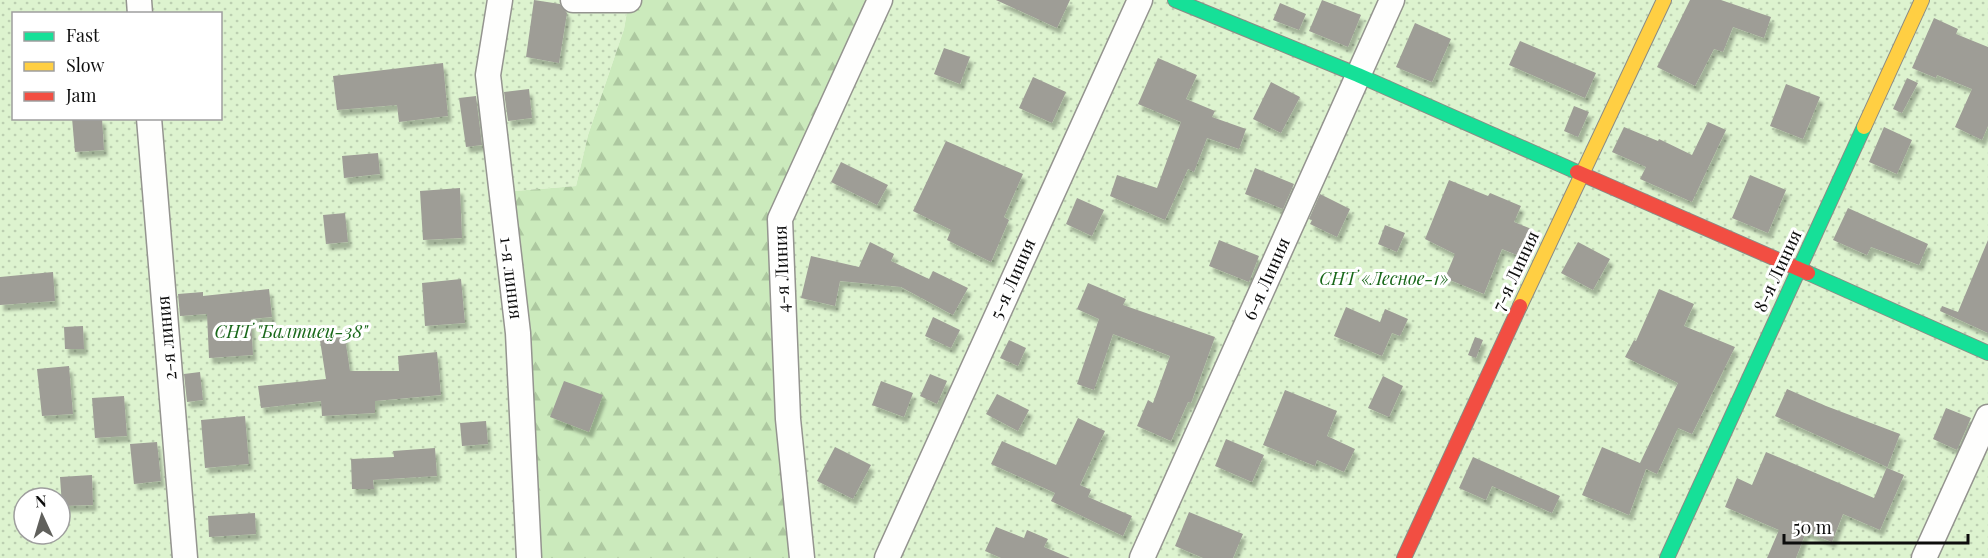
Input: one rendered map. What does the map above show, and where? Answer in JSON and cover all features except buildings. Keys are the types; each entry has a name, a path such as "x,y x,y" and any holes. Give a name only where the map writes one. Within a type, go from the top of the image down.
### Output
{"street":[{"name":"1-я линия","path":"500,0 488,75 518,333 529,558"},
{"path":"573,0 629,0"},
{"name":"4-я Линия","path":"802,558 788,419 780,219 880,0"},
{"name":"5-я Линия","path":"887,558 1140,0"},
{"path":"1175,0 1358,75 1988,353"},
{"name":"6-я Линия","path":"1142,558 1392,0"},
{"name":"7-я Линия","path":"1404,558 1581,173 1664,0"},
{"name":"8-я Линия","path":"1667,558 1922,0"},
{"name":"2-я линия","path":"148,120 185,558"},
{"path":"1924,558 1988,417"}],"green space":[{"name":"СНТ \"Балтиец-38\"","path":"0,0 629,0 624,29 588,135 576,186 501,192 531,558 0,558"},
{"path":"629,0 880,0 780,219 802,558 531,558 501,192 576,186 588,135 624,29"},
{"name":"СНТ «Лесное-1»","path":"880,0 1988,0 1988,558 802,558 780,219"}],"traffic: fast":[{"path":"1175,0 1358,75 1577,172"},
{"path":"1667,558 1864,127"},
{"path":"1808,273 1988,353"}],"traffic: slow":[{"path":"1520,306 1664,0"},
{"path":"1864,127 1922,0"}],"traffic: jam":[{"path":"1577,172 1808,273"},
{"path":"1404,558 1520,306"}]}
